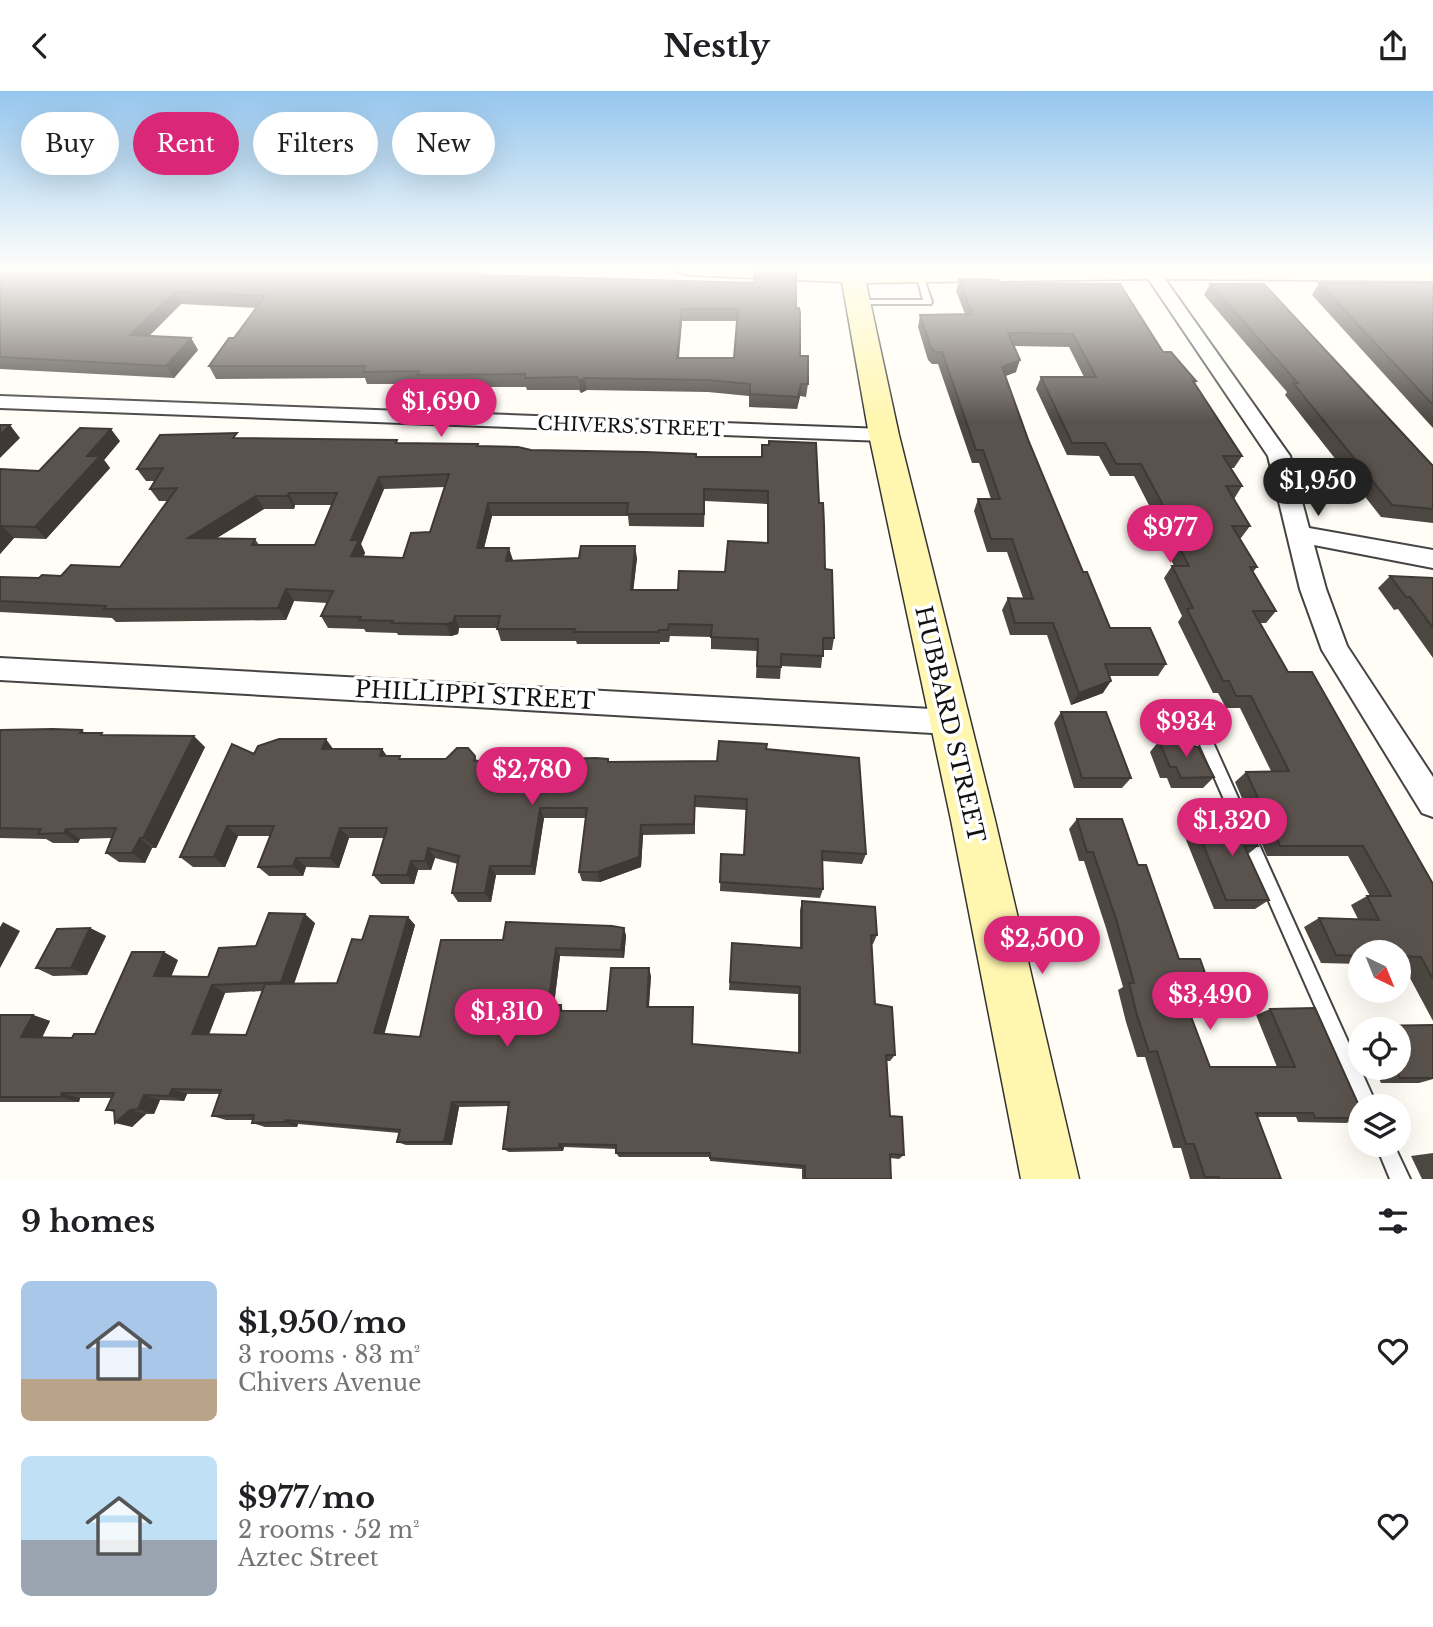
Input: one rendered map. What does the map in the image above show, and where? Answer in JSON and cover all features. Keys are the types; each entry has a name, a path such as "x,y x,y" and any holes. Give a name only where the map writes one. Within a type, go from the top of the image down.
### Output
{"street":[{"name":"HUBBARD STREET","path":"861,319 884,435 1050,1179"},
{"path":"1185,319 1279,456 1313,589 1335,650 1433,803"},
{"name":"CHIVERS STREET","path":"0,403 884,435"},
{"path":"1299,534 1433,559"},
{"name":"PHILLIPPI STREET","path":"0,669 950,722"}],"lane":[{"path":"1199,729 1363,1094"},
{"path":"1390,1157 1400,1179"}],"building":[{"path":"0,319 147,319 130,335 191,338 166,366 0,357"},
{"path":"248,319 681,319 677,358 734,358 737,319 800,319 800,356 808,356 808,384 801,384 798,397 750,394 750,384 708,380 585,378 579,381 577,377 525,378 525,374 417,375 419,371 363,372 365,366 209,366 229,338 234,338"},
{"path":"921,319 1142,319 1163,352 1171,352 1196,381 1193,381 1242,456 1223,456 1242,486 1226,486 1250,526 1232,526 1257,567 1250,567 1276,611 1253,611 1288,672 1312,672 1433,884 1433,979 1421,957 1411,957 1411,940 1348,940 1348,956 1336,955 1319,918 1379,920 1367,896 1391,896 1363,846 1280,846 1246,772 1289,771 1251,696 1236,696 1229,681 1223,681 1187,609 1193,608 1172,566 1189,566 1158,507 1164,507 1141,464 1116,464 1105,443 1072,443 1041,377 1096,377 1073,334 1008,333 1020,360 1002,367 1029,442 1083,572 1087,572 1110,628 1150,628 1166,664 1105,664 1111,681 1079,693 1053,623 1015,623 1008,598 1033,599 1012,539 991,539 978,499 1000,499 983,450 976,450 942,352 935,352 931,348"},
{"path":"1241,319 1296,319 1433,466 1433,509 1392,505 1293,383 1298,383"},
{"path":"1352,319 1433,319 1433,405"},
{"path":"0,425 10,425 0,435"},
{"path":"80,428 111,429 87,456 100,456 35,527 0,528 0,469 39,471"},
{"path":"237,433 233,438 397,440 396,443 696,454 696,457 762,457 762,445 769,445 769,441 816,443 819,503 823,503 825,569 832,570 834,638 823,638 823,656 781,654 781,667 757,666 758,639 711,637 712,625 669,624 668,630 658,632 574,632 575,629 497,629 500,616 455,616 453,622 446,624 392,623 393,621 359,620 361,617 321,616 333,591 286,589 278,608 104,609 106,606 0,601 0,577 61,576 71,565 120,567 177,488 150,489 163,468 137,469 160,435","holes":["449,474 430,532 411,533 403,558 351,556 359,540 351,540 379,477","704,489 768,491 768,543 728,541 725,572 679,571 678,590 631,590 635,546 581,546 579,558 506,561 509,548 477,548 488,503 628,503 627,514 704,514","289,493 337,493 315,545 252,545 255,539 188,538 256,496 287,496"]},
{"path":"1390,576 1433,578 1433,628 1410,597 1406,597"},
{"path":"1061,712 1106,712 1131,778 1082,778"},
{"path":"0,730 82,730 80,733 102,733 101,735 194,736 143,838 140,838 132,853 106,853 116,828 66,829 64,833 38,834 41,829 0,828"},
{"path":"279,739 326,739 322,749 382,749 380,756 400,756 399,759 446,759 457,748 468,748 475,756 474,761 596,758 608,759 608,762 717,761 719,741 767,744 766,749 859,758 866,854 822,851 823,889 720,882 721,854 744,855 747,799 695,796 694,824 641,825 639,857 597,872 579,872 587,808 540,808 531,866 490,866 485,893 452,893 459,856 428,848 425,861 411,861 407,875 373,875 387,828 340,828 330,858 296,858 293,866 258,867 274,826 227,826 214,857 180,857 232,744 254,754 258,746"},
{"path":"1159,741 1188,741 1190,745 1198,747 1214,777 1181,778 1176,767 1170,767"},
{"path":"1077,819 1122,819 1138,865 1146,865 1179,959 1200,959 1214,998 1187,1006 1210,1067 1295,1067 1270,1009 1315,1008 1354,1094 1348,1094 1348,1118 1315,1118 1313,1113 1256,1113 1281,1179 1205,1177 1194,1144 1186,1144 1157,1051 1149,1052 1129,983 1134,983 1116,919 1093,852 1087,852"},
{"path":"1193,820 1247,820 1258,846 1244,846 1269,900 1226,900"},
{"path":"802,901 875,907 877,935 871,935 875,1004 892,1007 895,1055 886,1055 890,1116 902,1117 904,1155 890,1154 891,1179 805,1179 805,1166 710,1158 710,1153 616,1153 616,1145 559,1144 559,1148 503,1149 509,1102 452,1102 444,1142 397,1142 400,1130 286,1120 252,1123 254,1115 212,1116 221,1090 172,1089 169,1096 144,1095 138,1109 130,1110 115,1123 114,1110 106,1110 114,1093 62,1093 61,1097 0,1097 0,1015 33,1015 21,1037 72,1038 74,1034 95,1034 132,952 164,952 154,976 208,977 219,948 256,946 269,913 305,914 281,982 212,985 192,1034 246,1035 265,984 337,983 352,939 362,940 370,916 408,917 374,1033 420,1037 441,940 503,940 506,922 612,926 624,928 621,950 556,948 548,1005 561,1005 561,1011 607,1011 611,968 649,968 647,1007 693,1007 692,1044 800,1053 800,987 730,982 732,943 802,948"},
{"path":"90,928 71,968 36,968 57,929"},
{"path":"1411,1025 1433,1025 1433,1078 1411,1078"}]}
